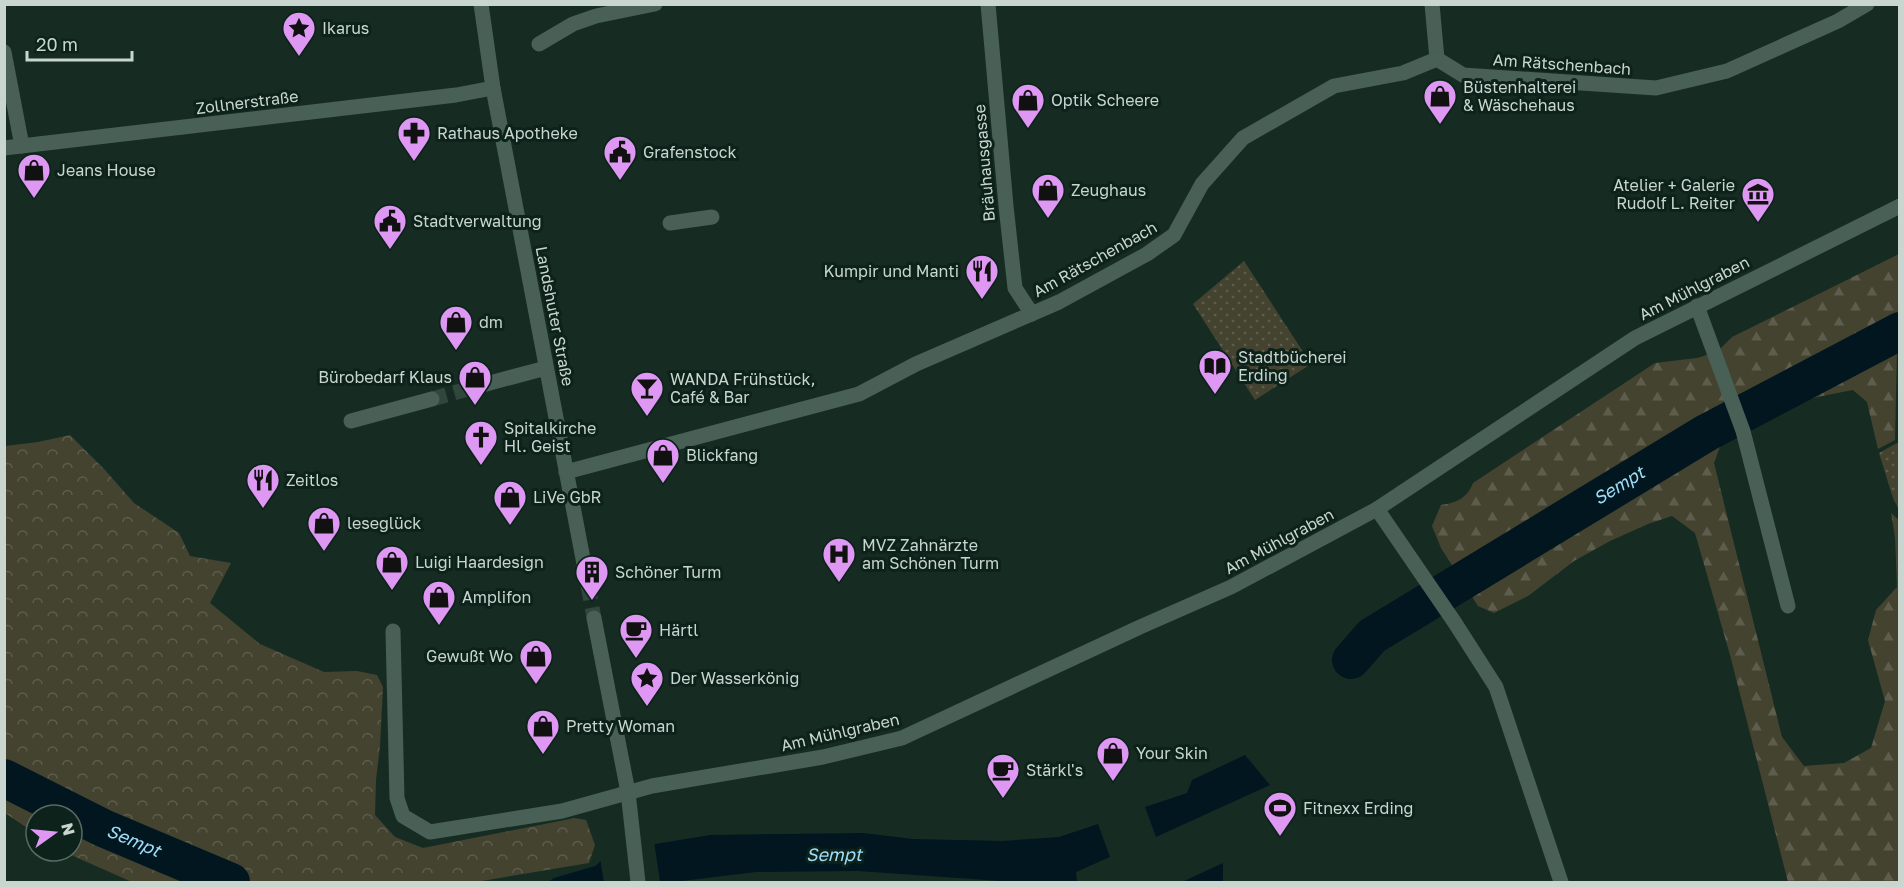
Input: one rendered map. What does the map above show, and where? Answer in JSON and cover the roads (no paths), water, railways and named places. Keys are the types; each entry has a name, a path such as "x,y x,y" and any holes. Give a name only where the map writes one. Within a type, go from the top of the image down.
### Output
{"street":[{"name":"Landshuter Straße","path":"481,4 493,88 588,585"},
{"path":"539,44 595,10 655,4"},
{"name":"Bräuhausgasse","path":"988,4 1015,288 1032,314"},
{"path":"1432,4 1437,59"},
{"name":"Am Rätschenbach","path":"566,472 859,394 916,364 1059,302 1147,254 1174,235 1202,184 1243,138 1334,86 1403,73 1437,59 1463,75 1656,88 1727,71 1850,9 1867,4"},
{"path":"4,52 22,146"},
{"name":"Zollnerstraße","path":"4,148 456,95 493,88"},
{"name":"Am Mühlgraben","path":"393,631 397,798 404,816 430,832 562,811 628,792 823,757 902,738 1231,587 1377,509 1635,338 1899,206"},
{"path":"670,223 712,217"},
{"path":"1697,306 1743,431 1788,606"},
{"path":"486,384 546,368"},
{"path":"351,421 432,399"},
{"path":"1377,509 1496,687 1561,882"},
{"path":"594,618 628,792 638,882"}],"water":[{"path":"1245,755 1270,785 1156,837 1145,807 1187,793 1192,780"},
{"path":"1098,824 1110,857 1076,872 1077,882 1015,882 858,871 756,872 673,882 548,882 554,878 595,866 613,851 710,835 863,833 913,839 1002,841 1059,837"},
{"path":"1223,863 1223,882 1182,882"}],"waterway":[{"name":"Sempt","path":"1351,660 1372,636 1706,433 1900,331"},
{"name":"Sempt","path":"4,778 103,828 231,882"}],"tunnel":[{"path":"432,399 486,384"},
{"path":"588,585 594,618"}],"place":[{"name":"Ikarus","path":"299,57"},
{"name":"Büstenhalterei & Wäschehaus","path":"1440,125"},
{"name":"Optik Scheere","path":"1028,129"},
{"name":"Rathaus Apotheke","path":"414,162"},
{"name":"Grafenstock","path":"620,181"},
{"name":"Jeans House","path":"34,199"},
{"name":"Zeughaus","path":"1048,219"},
{"name":"Atelier + Galerie Rudolf L. Reiter","path":"1758,223"},
{"name":"Stadtverwaltung","path":"390,250"},
{"name":"Kumpir und Manti","path":"982,300"},
{"name":"dm","path":"456,351"},
{"name":"Stadtbücherei Erding","path":"1215,395"},
{"name":"Bürobedarf Klaus","path":"475,406"},
{"name":"WANDA Frühstück, Café & Bar","path":"647,417"},
{"name":"Spitalkirche Hl. Geist","path":"481,466"},
{"name":"Blickfang","path":"663,484"},
{"name":"Zeitlos","path":"263,509"},
{"name":"LiVe GbR","path":"510,526"},
{"name":"leseglück","path":"324,552"},
{"name":"MVZ Zahnärzte am Schönen Turm","path":"839,583"},
{"name":"Luigi Haardesign","path":"392,591"},
{"name":"Schöner Turm","path":"592,601"},
{"name":"Amplifon","path":"439,626"},
{"name":"Härtl","path":"636,659"},
{"name":"Gewußt Wo","path":"536,685"},
{"name":"Der Wasserkönig","path":"647,707"},
{"name":"Pretty Woman","path":"543,755"},
{"name":"Your Skin","path":"1113,782"},
{"name":"Stärkl's","path":"1003,799"},
{"name":"Fitnexx Erding","path":"1280,837"}]}
